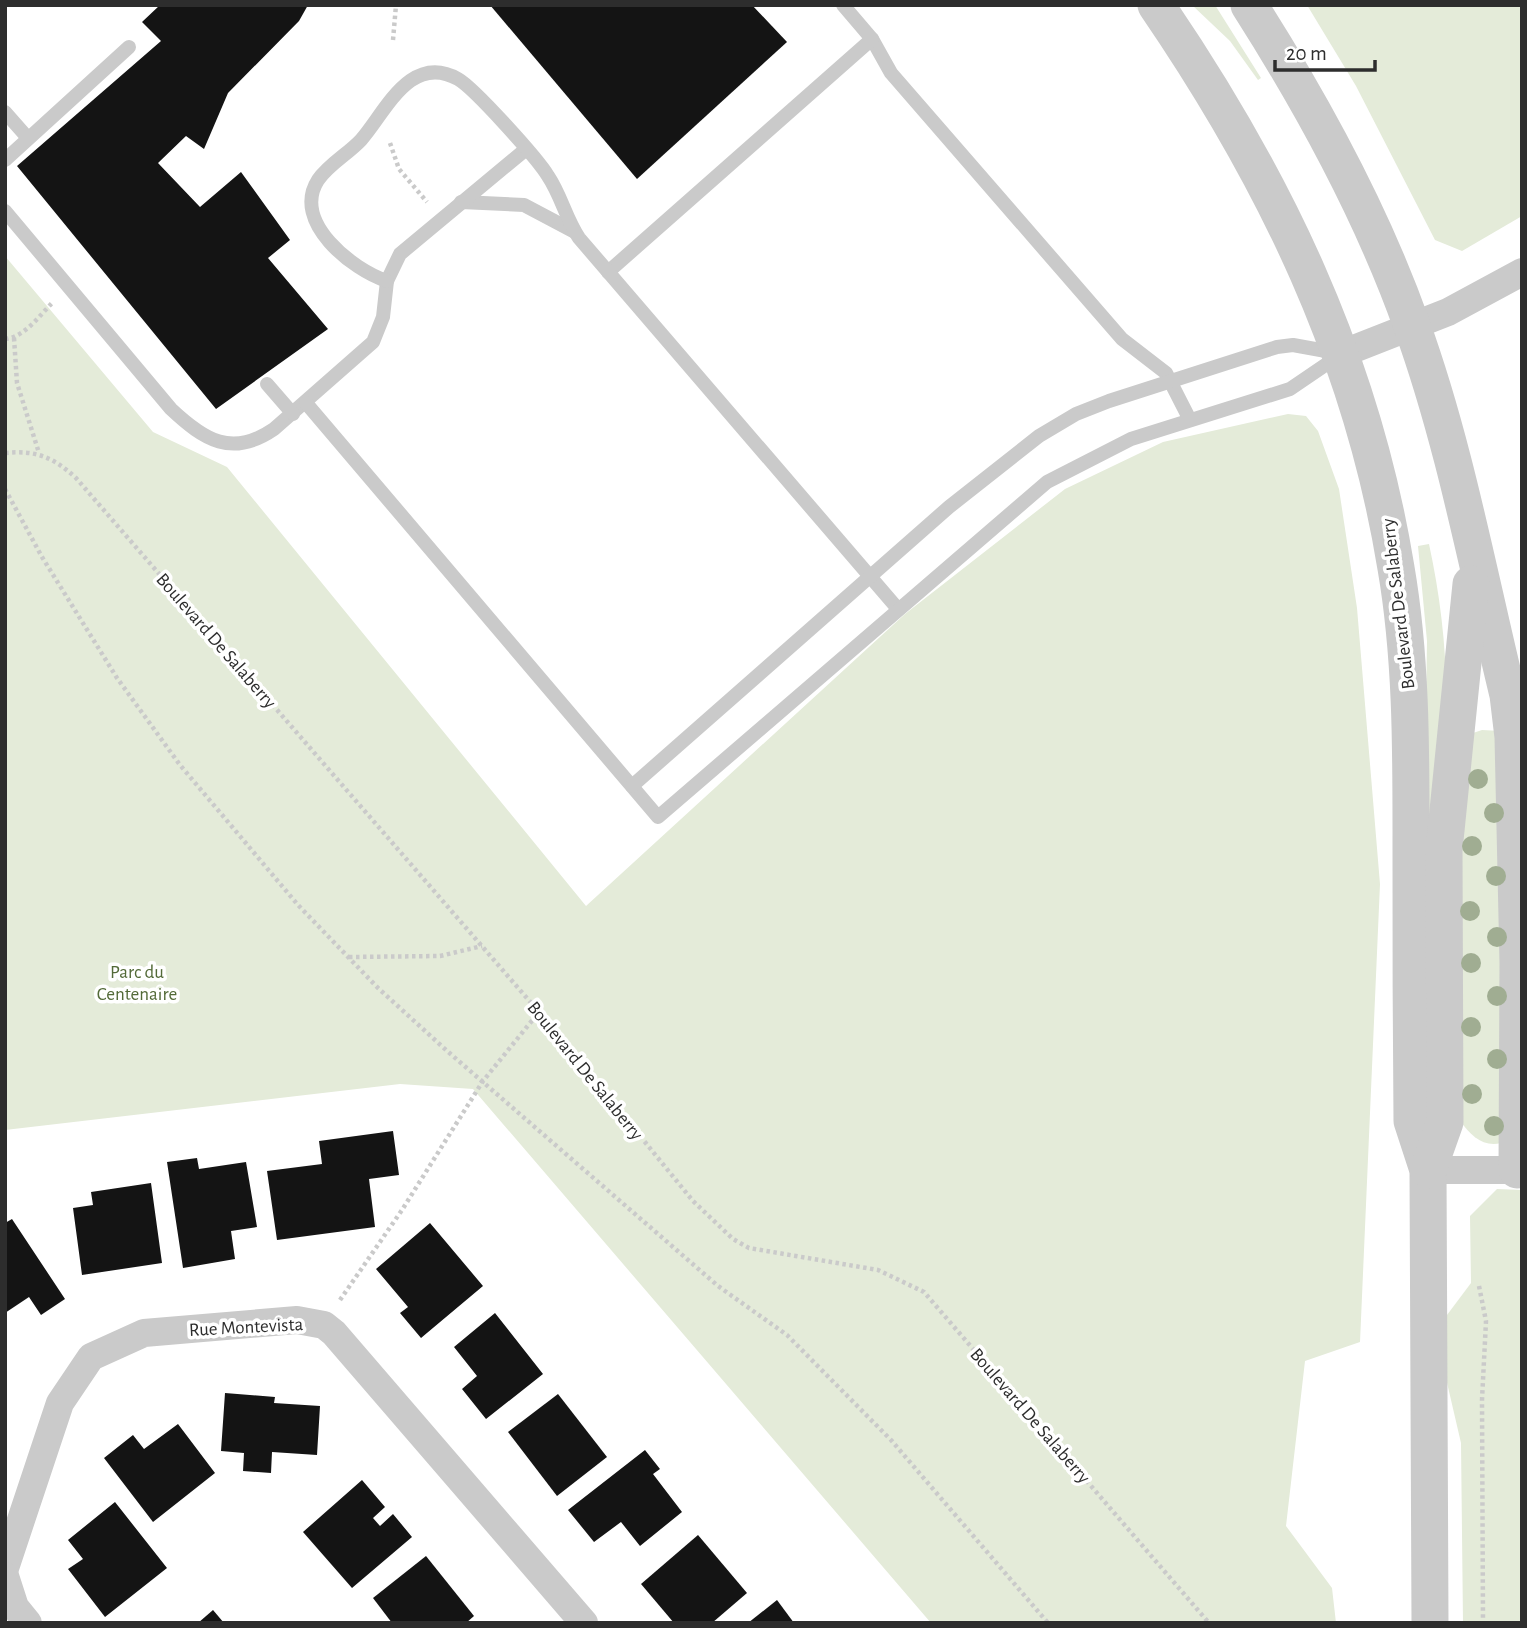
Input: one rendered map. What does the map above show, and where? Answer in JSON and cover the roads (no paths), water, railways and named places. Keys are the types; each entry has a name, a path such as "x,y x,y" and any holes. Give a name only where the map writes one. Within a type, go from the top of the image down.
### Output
{"street":[{"name":"Boulevard De Salaberry","path":"1156,5 1208,84 1283,215 1304,261 1342,354 1375,466 1401,604 1411,748 1412,1121 1428,1170 1430,1623"},
{"name":"Boulevard De Salaberry","path":"1249,5 1311,107 1366,213 1413,328 1436,398 1508,695 1513,737 1519,1170"},
{"path":"1342,354 1413,328 1522,272"},
{"name":"Boulevard De Salaberry","path":"1428,1170 1445,1122 1444,850 1474,552"},
{"path":"1428,1170 1519,1170"},
{"name":"Rue Montevista","path":"5,1568 60,1403 91,1357 144,1333 297,1320 324,1325 334,1333 584,1623"},
{"path":"5,1576 15,1607 28,1623"}],"lane":[{"path":"843,5 872,39 891,73 1122,339 1155,362 1171,380 1190,420"},
{"path":"608,272 872,39"},
{"path":"5,160 27,137 129,47"},
{"path":"387,281 364,273 343,257 316,223 312,197 319,180 359,141 396,91 425,74 449,75 466,84 548,175 576,232 608,272 898,609"},
{"path":"5,112 27,137"},
{"path":"5,211 187,424 217,442 231,444 261,438 306,403 373,342 383,317 387,281 400,254 525,150"},
{"path":"461,202 524,205 576,232"},
{"path":"632,786 977,484 1050,429 1092,408 1277,347 1293,345 1342,354"},
{"path":"306,403 658,817 1047,482 1107,449 1290,389 1342,354"},
{"path":"267,384 293,414"}],"park label":[{"name":"Parc du Centenaire","path":"137,982"}]}
